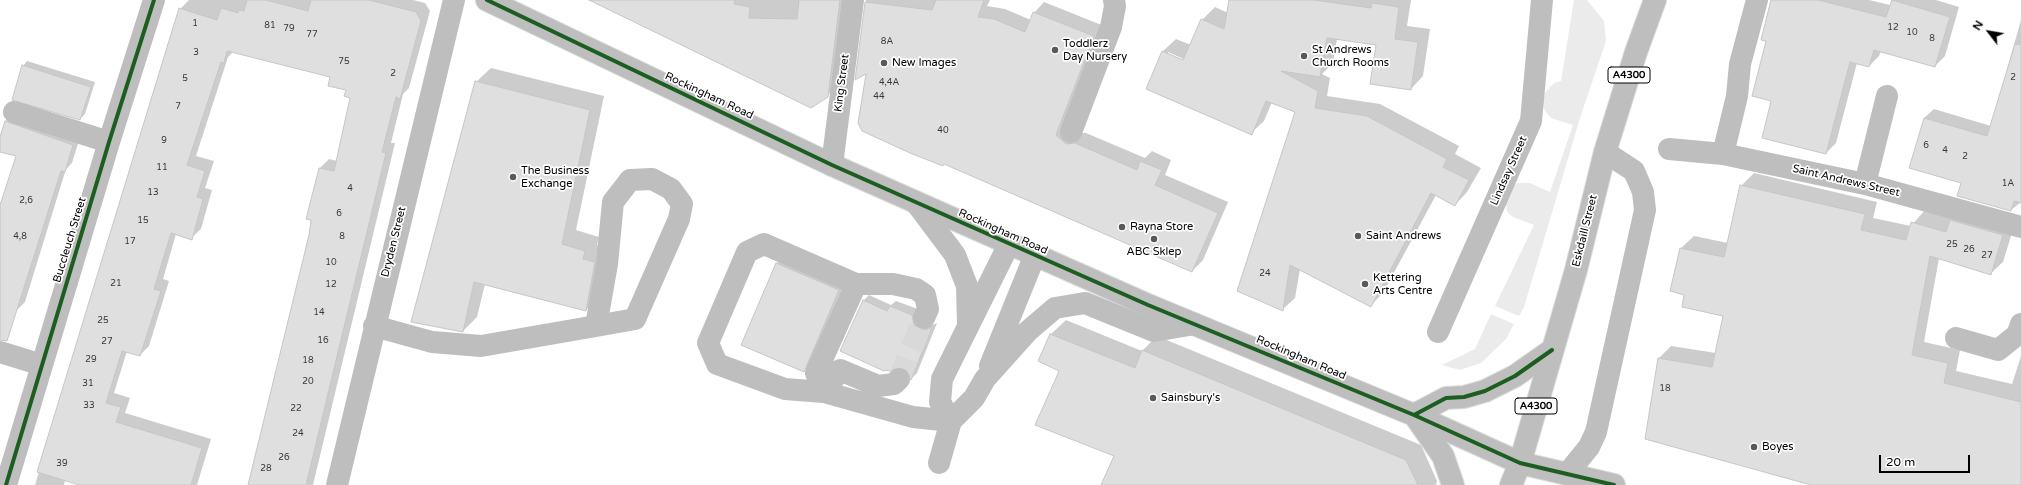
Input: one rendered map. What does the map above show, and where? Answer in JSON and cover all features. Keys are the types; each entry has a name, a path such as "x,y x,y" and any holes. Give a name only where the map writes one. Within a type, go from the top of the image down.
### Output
{"main road":[{"name":"Buccleuch Street","path":"6,485 108,142 154,0"},
{"name":"Dryden Street","path":"337,485 374,326 454,0"},
{"name":"Rockingham Road","path":"487,0 508,5 832,165 1035,256 1414,415 1520,463 1605,484"},
{"name":"King Street","path":"832,165 853,0"},
{"path":"1071,132 1111,27 1115,6 1114,0"},
{"name":"Lindsay Street","path":"1438,332 1531,121 1542,0"},
{"name":"Eskdaill Street","path":"1520,463 1576,270 1605,152 1636,52 1655,0"},
{"path":"1723,154 1737,96 1740,64 1757,0"},
{"path":"1865,184 1887,96"},
{"path":"14,112 108,142"},
{"name":"Saint Andrews Street","path":"1669,149 1723,154 1865,184 2021,227"},
{"path":"1567,474 1589,447 1596,432 1645,210 1643,192 1634,171 1605,152"},
{"path":"374,326 432,342 481,346 596,326 635,318 679,219 682,204 672,189 652,180 630,180 613,202 607,264 596,326"},
{"path":"916,203 955,255 967,286 968,326"},
{"path":"924,318 928,308 925,295 916,289 893,284 856,284 764,244 747,252 708,343 717,364 785,389 824,392 913,417 951,420"},
{"path":"951,420 940,402 942,380 1009,244"},
{"path":"939,463 951,420 974,398 985,379 1035,256"},
{"path":"824,392 816,373 856,284"},
{"path":"985,379 1028,331 1055,308 1085,303 1154,331 1195,324"},
{"path":"1956,338 1998,350 2017,336 2021,324"},
{"path":"1453,485 1442,456 1414,415 1446,398 1464,397 1485,391 1515,376 1552,350"},
{"path":"0,352 42,365"},
{"path":"824,392 840,370 878,386 894,384 899,378"},
{"name":"A4300","path":"1511,485 1520,463"}],"shaded area":[{"path":"1574,0 1587,0 1604,21 1606,41 1580,118 1524,307 1519,316 1495,306 1534,225 1513,217 1508,213 1505,204 1510,190 1517,183 1530,183 1550,192 1573,125 1551,118 1545,111 1542,103 1545,93 1554,83 1561,81"},
{"path":"1491,314 1514,324 1506,339 1481,363 1460,370 1442,365 1475,349"}],"building":[{"path":"247,0 266,0 308,11 311,0 369,0 416,12 421,21 400,99 396,97 382,152 386,153 306,485 248,485 309,235 311,220 306,219 319,168 334,171 350,98 344,96 346,90 328,86 330,77 227,51 224,63 221,62 187,165 205,171 197,197 203,199 192,240 171,233 154,289 161,291 140,356 122,351 106,403 121,407 116,422 202,448 191,485 79,485 37,472 179,8 217,20 221,8 238,13 239,10 244,11"},
{"path":"589,0 735,0 734,4 750,7 749,18 797,19 799,0 840,0 828,97 811,108"},
{"path":"936,0 984,0 978,17 994,19 1025,32 1033,12 1094,36 1056,135 1066,144 1075,143 1137,170 1140,161 1162,170 1155,185 1218,213 1192,272 944,164 943,166 910,153 862,131 858,123 866,74 855,80 865,2 932,10"},
{"path":"1229,0 1314,0 1371,8 1372,3 1399,7 1395,39 1418,42 1411,90 1370,84 1376,45 1327,38 1320,77 1281,71 1318,91 1315,108 1367,116 1447,159 1443,167 1469,180 1455,206 1431,193 1371,307 1290,265 1283,311 1237,291 1295,112 1266,101 1252,135 1146,89 1162,51 1183,60 1201,19 1224,29"},
{"path":"1771,0 1818,0 1886,17 1892,0 1950,17 1935,67 1874,50 1869,67 1850,62 1826,154 1762,138 1771,101 1752,96 1766,41 1761,40"},
{"path":"2015,44 2021,45 2021,203 2014,201 2011,211 1957,196 1961,183 1909,168 1924,118 1987,136"},
{"path":"22,65 91,87 80,120 12,100"},
{"name":"The Business Exchange","path":"475,81 590,110 562,244 585,251 583,259 595,262 586,311 474,282 463,332 411,322"},
{"path":"5,121 73,145 65,172 61,171 7,341 0,340 0,205 16,156 0,152 0,137"},
{"path":"1740,185 1865,214 1861,230 1906,240 1911,222 1946,232 1950,220 2003,235 1991,275 1930,256 1912,355 1948,363 1944,383 2021,402 2021,485 1811,485 1645,439 1658,358 1712,367 1723,316 1682,307 1684,295 1670,291 1680,248 1724,257"},
{"path":"776,263 839,290 804,372 741,345"},
{"path":"863,300 887,311 890,306 912,315 914,325 919,330 926,330 932,327 911,380 908,370 903,367 896,367 889,371 884,371 840,351"},
{"name":"Sainsbury's","path":"1050,334 1135,368 1142,350 1406,460 1418,485 1101,485 1114,456 1035,425 1059,371 1038,361"}],"tunnel":[{"path":"899,379 924,318"}],"cycle path":[{"path":"6,485 109,142 154,0"},
{"path":"487,0 832,165 1148,305 1414,415 1520,463 1614,485"},
{"path":"1414,415 1446,398 1464,397 1485,391 1515,376 1552,350"}],"place":[{"name":"Toddlerz Day Nursery","path":"1055,50"},
{"name":"St Andrews Church Rooms","path":"1304,56"},
{"name":"New Images","path":"884,63"},
{"name":"The Business Exchange","path":"513,177"},
{"name":"Rayna Store","path":"1122,227"},
{"name":"Saint Andrews","path":"1358,236"},
{"name":"ABC Sklep","path":"1154,239"},
{"name":"Kettering Arts Centre","path":"1365,284"},
{"name":"Sainsbury's","path":"1153,398"},
{"name":"Boyes","path":"1754,447"}]}
